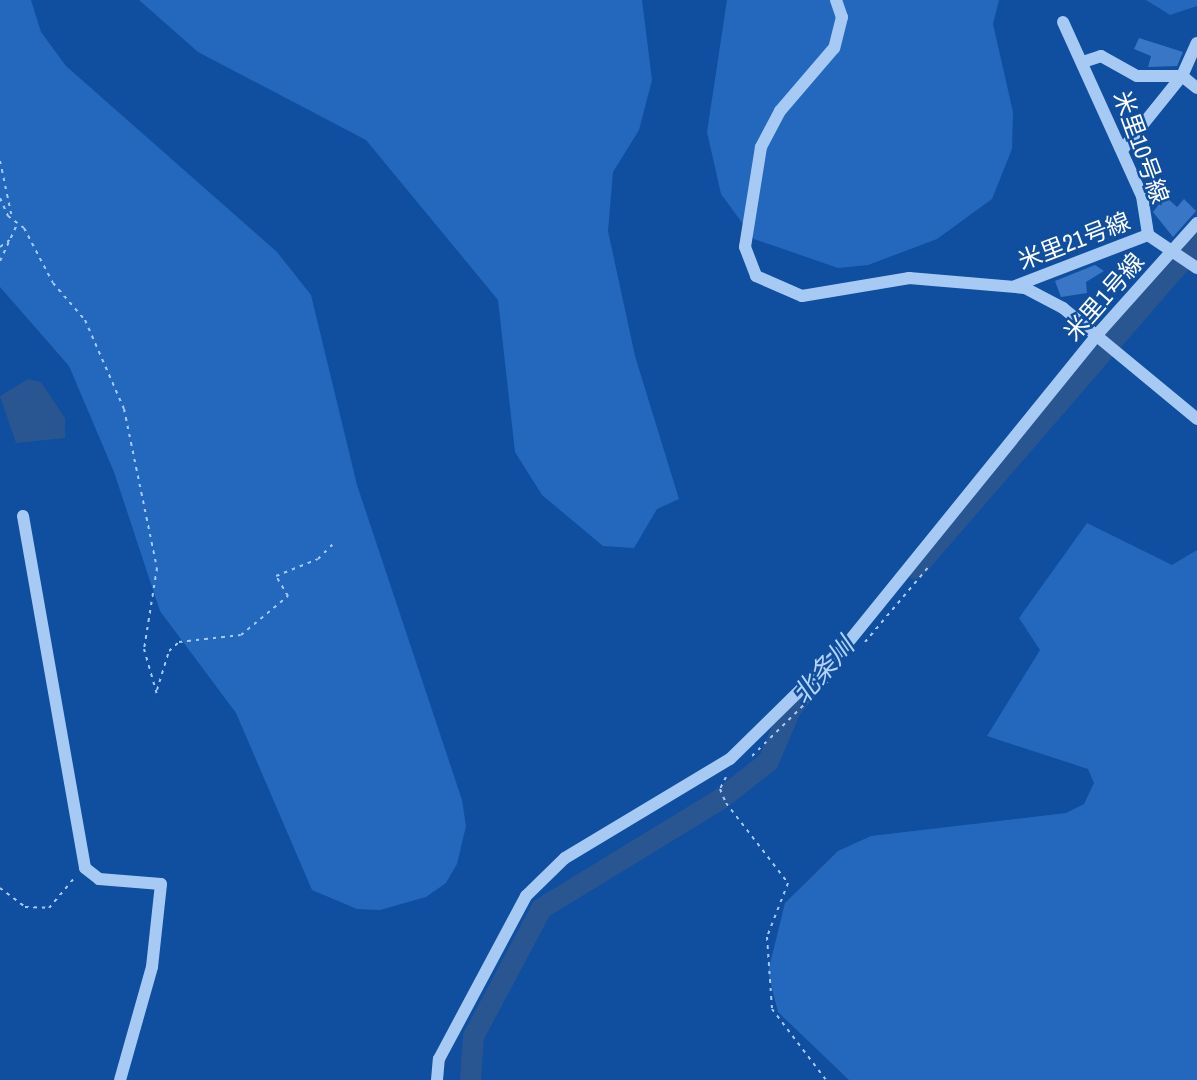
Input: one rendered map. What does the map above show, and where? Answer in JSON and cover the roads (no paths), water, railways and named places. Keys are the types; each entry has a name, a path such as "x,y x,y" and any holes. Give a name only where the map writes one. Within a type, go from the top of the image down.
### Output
{"street":[{"path":"836,0 842,17 834,48 780,111 761,147 745,247 756,276 802,296 909,278 1014,286 1063,308 1197,419"},
{"name":"米里10号線","path":"1063,22 1086,61 1142,196 1148,235 1170,253 1197,268"},
{"path":"1123,149 1182,76 1197,43"},
{"path":"1086,61 1101,57 1162,81 1182,76"},
{"path":"1182,76 1197,88"},
{"name":"米里1号線","path":"437,1080 439,1059 526,896 565,858 730,759 846,645 1095,337 1197,223"},
{"name":"米里21号線","path":"1014,286 1148,235"},
{"path":"23,516 85,867 99,879 161,884 152,967 120,1080"}],"waterway":[{"name":"北条川","path":"915,568 1197,243"},
{"name":"北条川","path":"470,1080 473,1036 541,908 721,798 768,761 790,709 807,689"}]}
